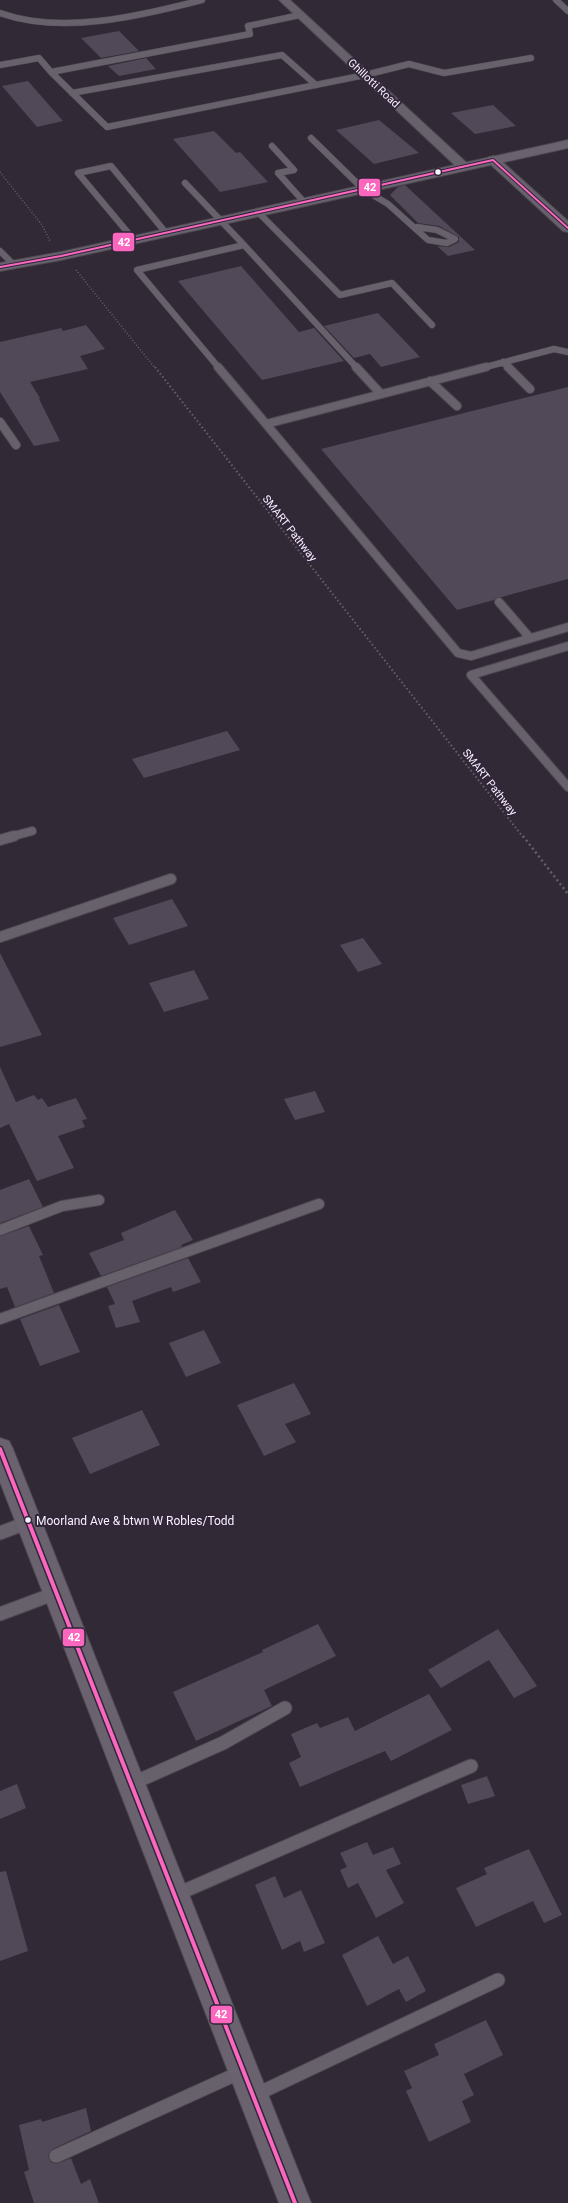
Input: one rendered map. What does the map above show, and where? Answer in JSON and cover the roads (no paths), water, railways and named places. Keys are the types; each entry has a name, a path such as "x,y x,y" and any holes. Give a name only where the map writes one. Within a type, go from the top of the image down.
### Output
{"main road":[{"path":"7,266 61,256 568,144"},
{"path":"0,1449 295,2203"}],"street":[{"name":"Ghillotti Road","path":"284,0 464,167"},
{"path":"493,160 568,228"}],"lane":[{"path":"0,13 20,20 72,22 140,16 202,0"},
{"path":"556,0 568,12"},
{"path":"51,72 250,34 248,26 300,15"},
{"path":"72,93 282,55 316,85"},
{"path":"0,65 39,58 51,72 107,127 365,75 409,64 444,73 531,58"},
{"path":"312,138 363,189 388,204 417,227 421,235 437,242 447,243 455,239 451,234 442,231 417,227"},
{"path":"272,146 294,170 278,173 304,202"},
{"path":"134,240 78,173 111,166 166,233"},
{"path":"185,183 222,220 244,246 381,394"},
{"path":"258,212 340,295 392,284 432,324"},
{"path":"244,246 137,270 458,653 471,656 568,627"},
{"path":"0,251 7,266"},
{"path":"266,424 554,349 568,352"},
{"path":"503,362 530,389"},
{"path":"430,381 457,406"},
{"path":"0,422 16,445"},
{"path":"499,602 530,638"},
{"path":"568,646 471,675 568,787"},
{"path":"0,840 32,831"},
{"path":"0,937 171,879"},
{"path":"0,1230 62,1206 99,1200"},
{"path":"0,1319 319,1204"},
{"path":"0,1533 29,1522"},
{"path":"0,1614 56,1593"},
{"path":"131,1784 223,1743 285,1708"},
{"path":"174,1895 471,1766"},
{"path":"56,2156 248,2083 498,1980"}],"place":[{"name":"Moorland Ave & btwn W Robles/Todd","path":"28,1520"}]}
